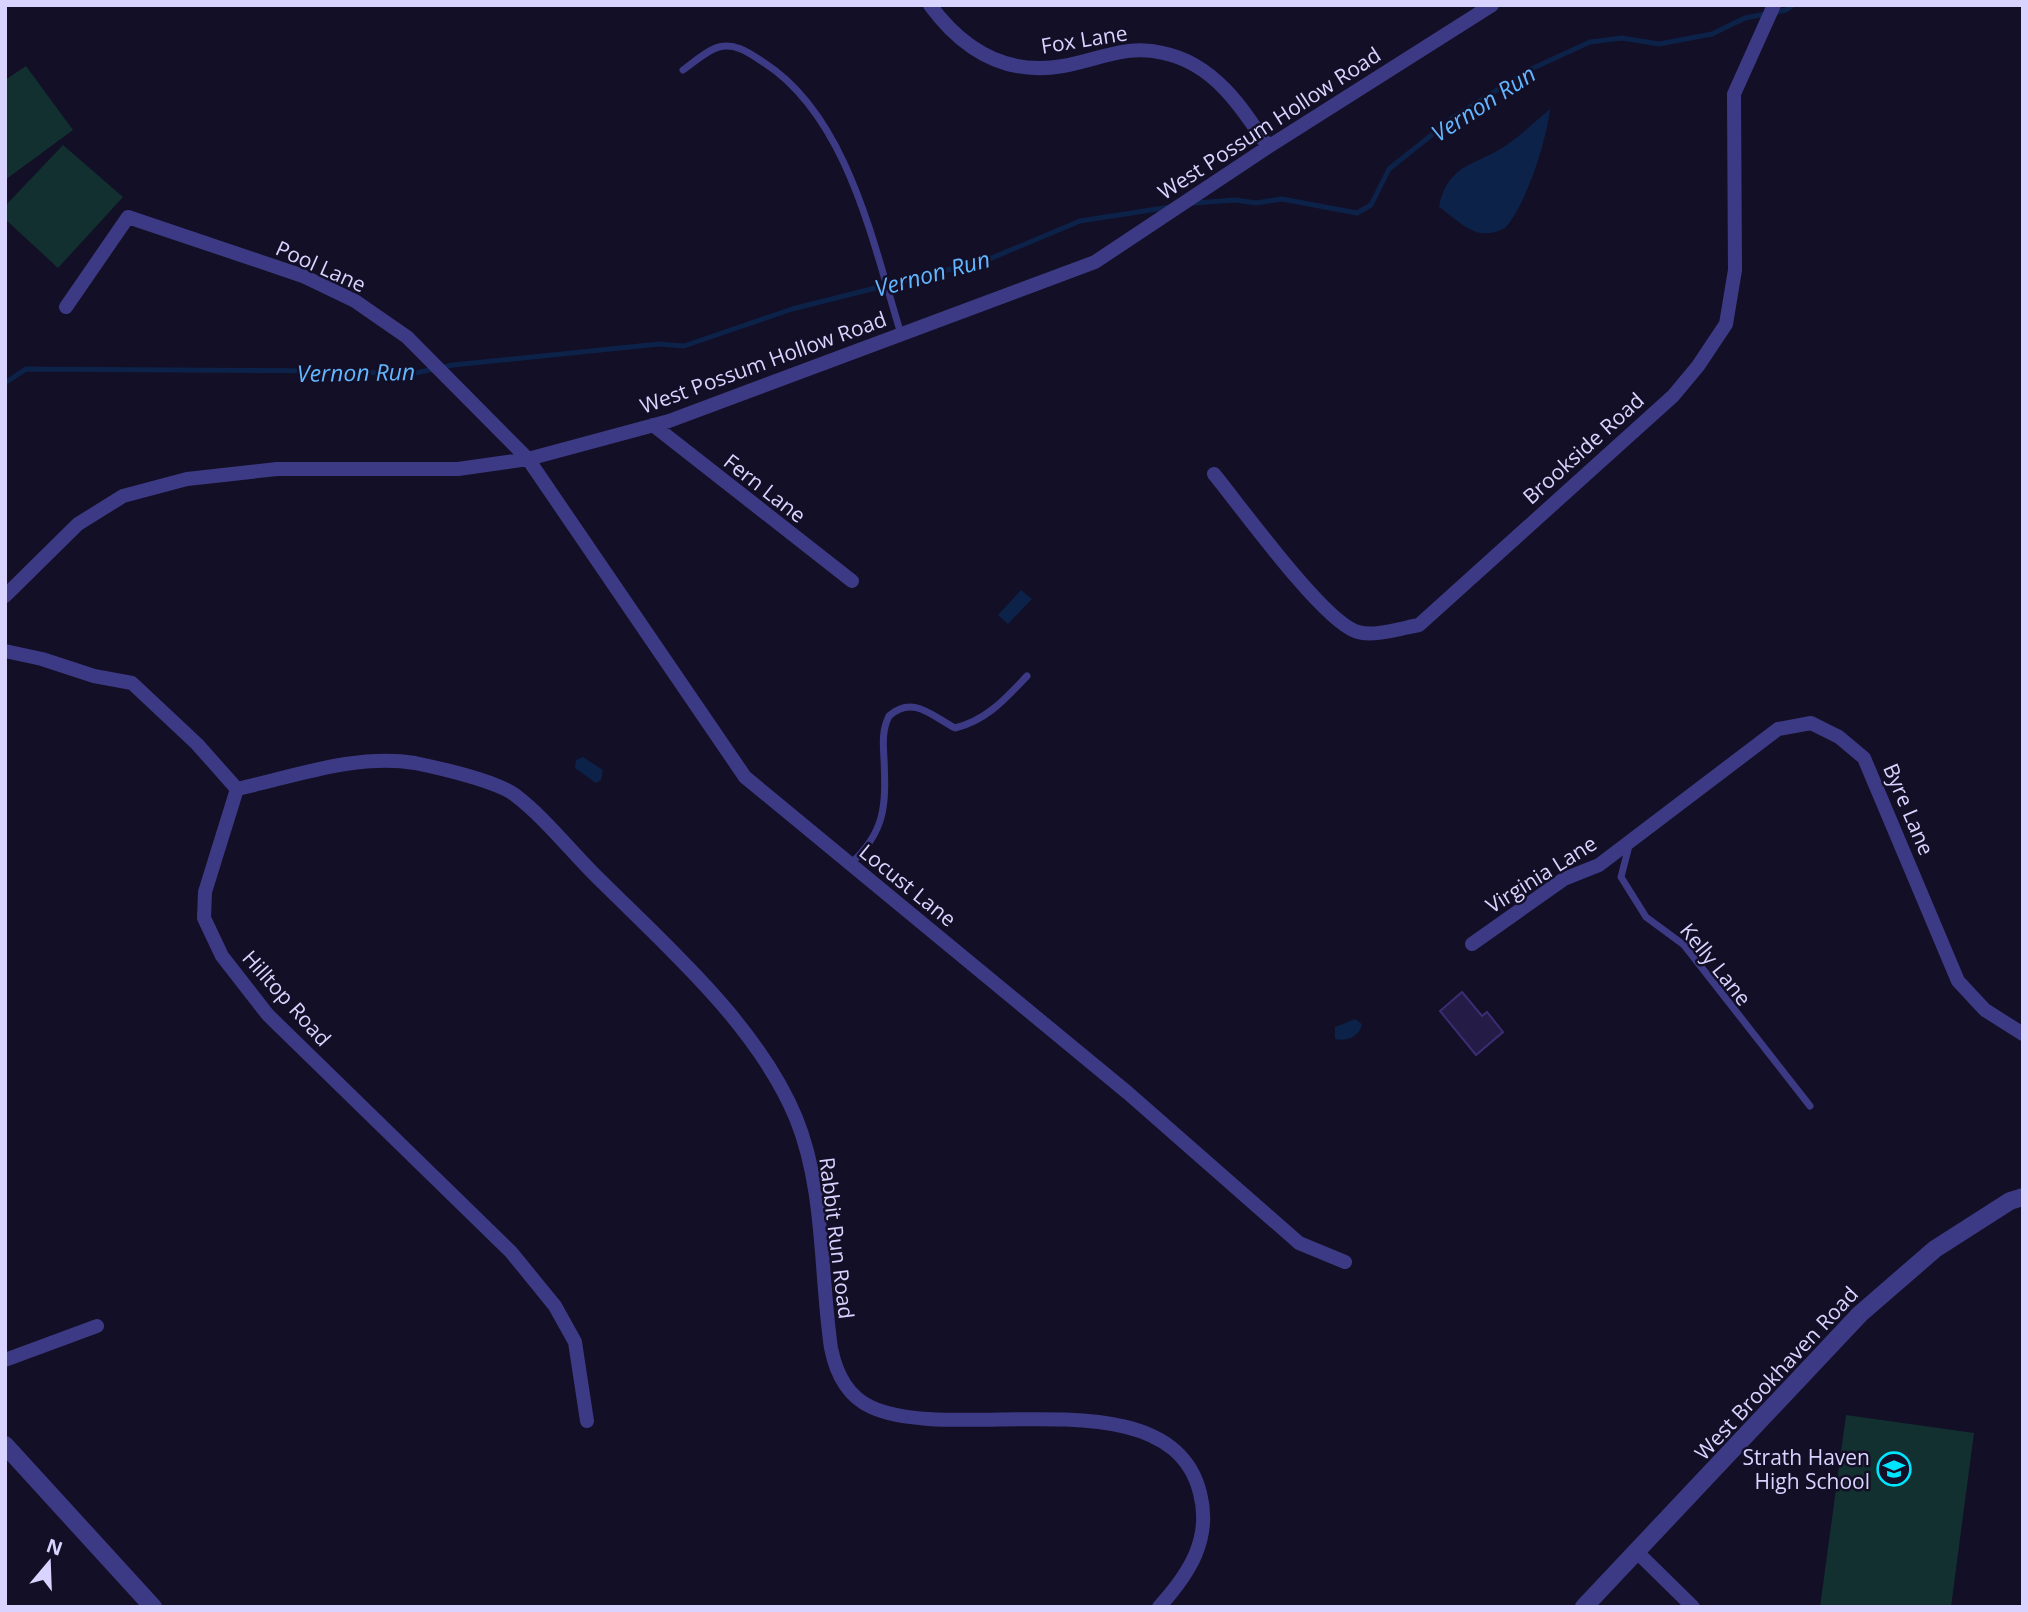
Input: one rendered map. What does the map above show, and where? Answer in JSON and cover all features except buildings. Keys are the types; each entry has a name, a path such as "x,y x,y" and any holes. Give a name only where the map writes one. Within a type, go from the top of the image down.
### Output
{"street":[{"name":"Fox Lane","path":"930,5 951,34 990,58 1025,68 1063,66 1117,51 1164,52 1206,72 1238,101 1268,147"},
{"name":"West Possum Hollow Road","path":"5,596 78,524 123,496 174,482 277,469 458,469 528,459 653,425 1095,262 1268,147 1492,5"},
{"name":"Brookside Road","path":"1214,474 1325,609 1356,632 1388,631 1419,625 1672,396 1726,324 1735,270 1734,94 1774,5"},
{"name":"Pool Lane","path":"66,307 128,217 303,276 355,301 407,337 528,459"},
{"name":"Fern Lane","path":"653,425 852,582"},
{"name":"Locust Lane","path":"528,459 745,777 1128,1093 1299,1243 1345,1262"},
{"path":"5,651 42,659 94,676 132,683 197,744 237,789"},
{"name":"Byre Lane","path":"1632,839 1778,729 1811,723 1839,737 1864,758 1958,981 1985,1010 2023,1034"},
{"name":"Rabbit Run Road","path":"237,789 354,764 412,763 467,776 514,794 688,968 742,1031 771,1071 796,1119 813,1179 831,1348 837,1374 855,1396 871,1407 903,1417 1103,1420 1169,1446 1189,1466 1206,1517 1199,1546 1188,1570 1159,1607"},
{"name":"Hilltop Road","path":"237,789 205,892 204,918 222,956 268,1015 511,1252 555,1306 575,1342 587,1421"},
{"name":"Virginia Lane","path":"1472,944 1564,879 1599,865 1632,839"},
{"name":"West Brookhaven Road","path":"1584,1607 1638,1553 1860,1314 1935,1249 2010,1201 2023,1197"},
{"path":"5,1360 97,1326"},
{"path":"5,1445 153,1607"},
{"path":"1638,1553 1693,1607"}],"lane":[{"path":"683,70 717,47 743,49 780,73 810,108 839,151 859,200 901,335"},
{"path":"849,864 875,839 882,821 885,779 883,739 889,716 909,706 920,707 955,729 989,715 1027,676"},
{"name":"Kelly Lane","path":"1632,839 1622,863 1621,877 1646,917 1684,945 1810,1106"}],"green space":[{"path":"26,66 73,130 5,180 5,80"},
{"path":"63,145 123,197 58,268 5,219 5,206"},
{"path":"1846,1415 1974,1433 1951,1607 1820,1607"}],"water":[{"path":"1550,109 1545,137 1528,189 1505,228 1495,232 1477,232 1462,225 1439,207 1443,192 1457,173 1508,144"},
{"path":"1021,590 1032,599 1008,624 998,615"},
{"path":"583,757 603,770 601,780 596,783 575,768 576,760"},
{"path":"1355,1019 1362,1024 1356,1035 1344,1040 1335,1039 1335,1027"}],"waterway":[{"name":"Vernon Run","path":"1193,203 1236,200 1256,203 1282,199 1357,213 1371,205 1389,169 1454,117 1529,70 1590,42 1622,38 1659,44 1712,34 1745,18 1786,10 1793,5"},
{"name":"Vernon Run","path":"5,383 26,369 353,371 406,375 453,365 659,344 684,346 792,309 987,260 1080,221 1170,207"}],"place":[{"name":"Strath Haven High School","path":"1894,1469"}]}
